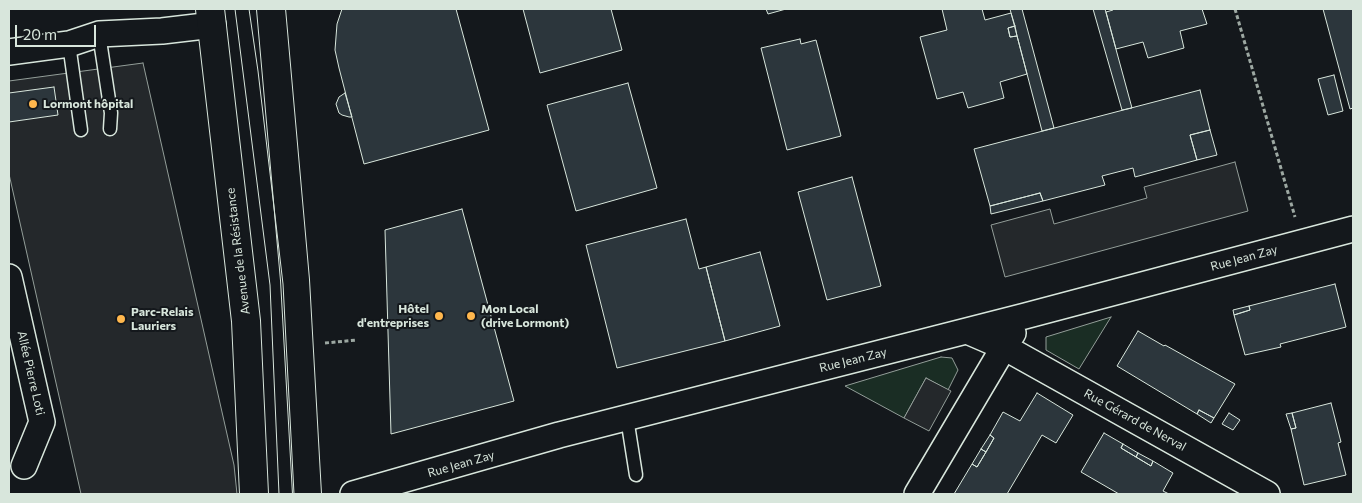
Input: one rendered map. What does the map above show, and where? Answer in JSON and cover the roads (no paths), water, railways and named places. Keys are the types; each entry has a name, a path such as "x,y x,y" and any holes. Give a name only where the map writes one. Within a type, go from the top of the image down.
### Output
{"street":[{"path":"271,9 296,280 307,494"},
{"path":"9,52 69,44 99,34 162,32 211,17"},
{"name":"Avenue de la Résistance","path":"211,17 246,321 254,494"},
{"name":"Rue Jean Zay","path":"353,494 559,435 1025,316 1353,229"},
{"name":"Allée Pierre Loti","path":"9,277 42,422 24,466"},
{"path":"917,494 1004,347 1025,316"},
{"name":"Rue Gérard de Nerval","path":"967,330 1004,347 1267,494"}],"lane":[{"path":"99,34 111,113 110,129"},
{"path":"69,44 81,130"},
{"path":"627,418 636,475"}],"tram line":[{"path":"235,9 270,285 279,494"},
{"path":"249,9 283,284 294,494"}],"place":[{"name":"Lormont hôpital","path":"33,104"},
{"name":"Hôtel d'entreprises","path":"439,316"},
{"name":"Mon Local (drive Lormont)","path":"471,316"},
{"name":"Parc-Relais Lauriers","path":"121,319"}]}
